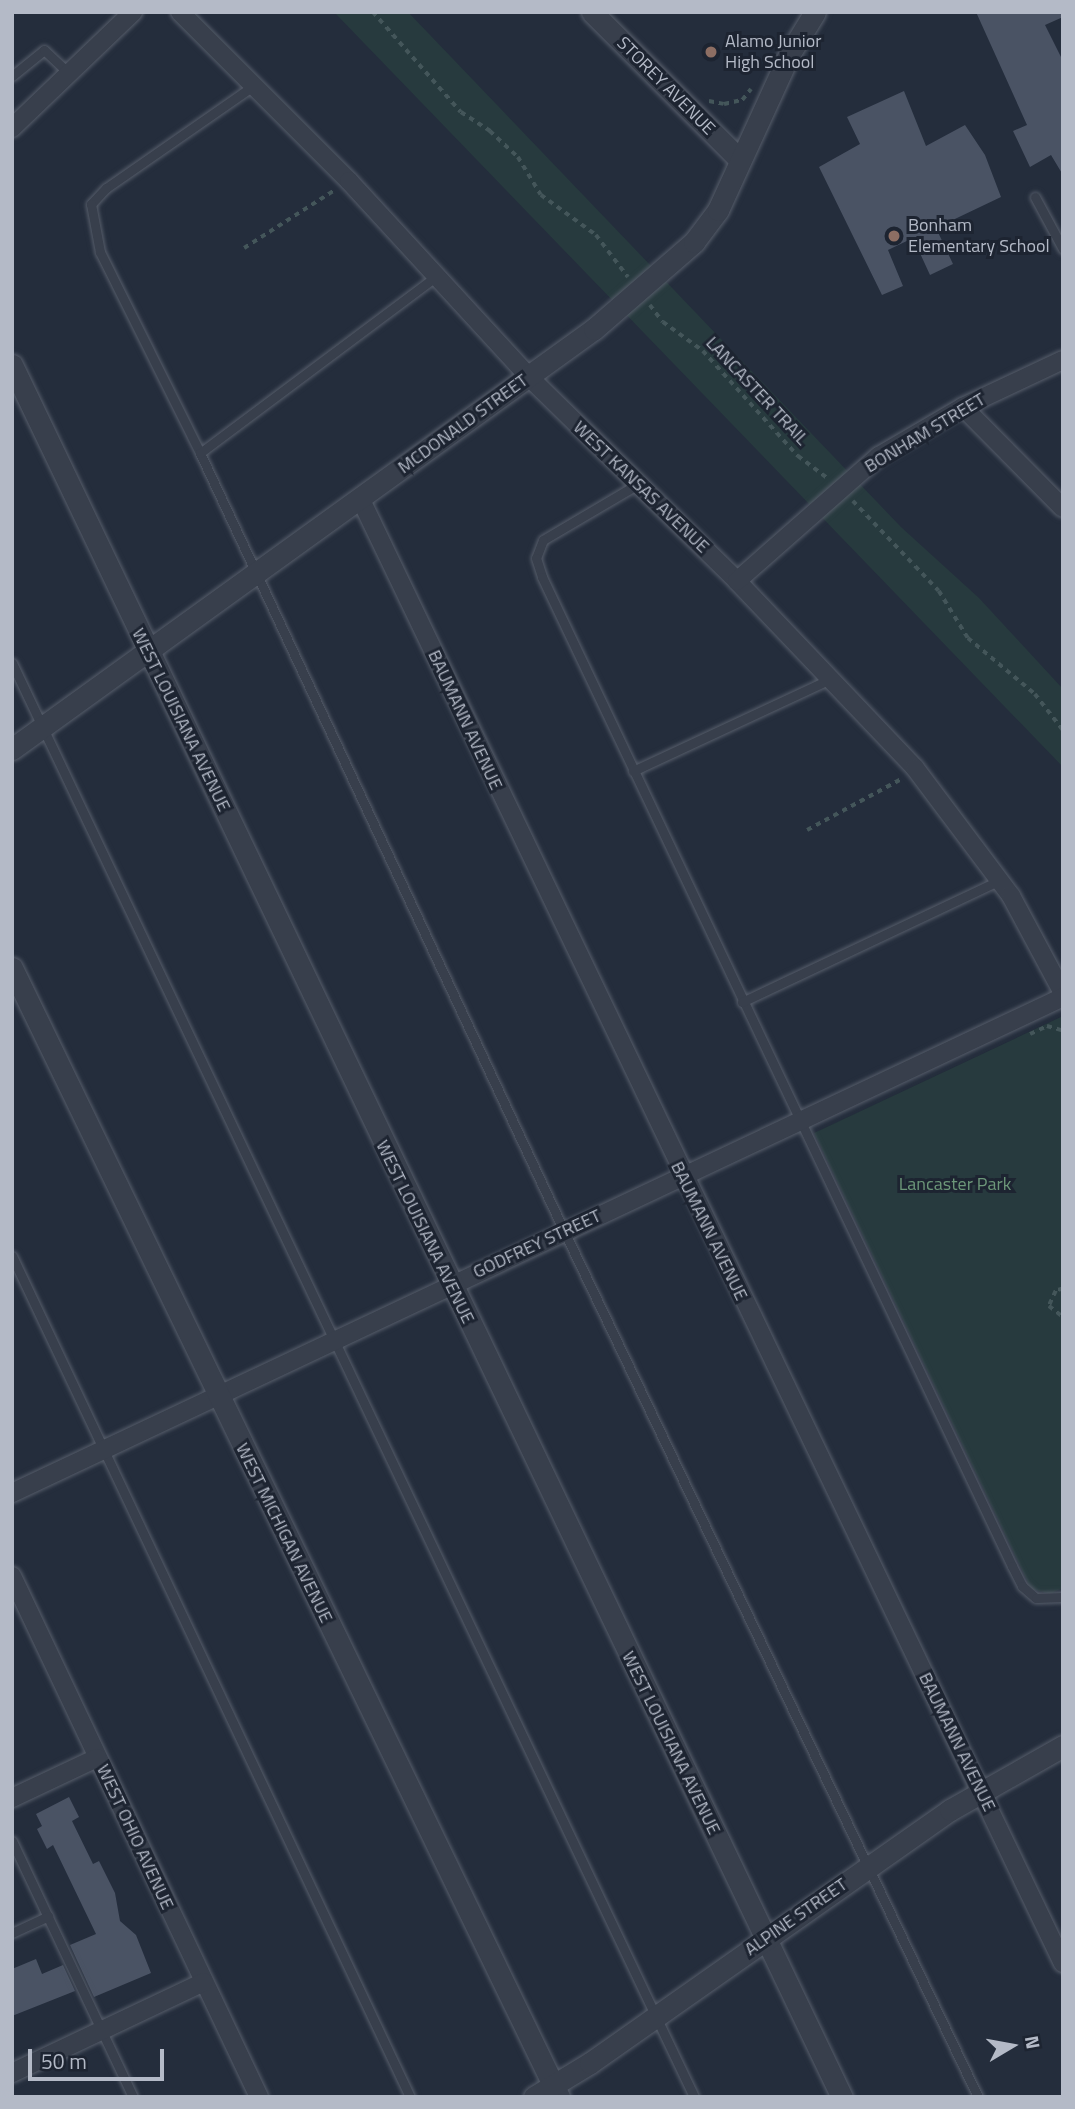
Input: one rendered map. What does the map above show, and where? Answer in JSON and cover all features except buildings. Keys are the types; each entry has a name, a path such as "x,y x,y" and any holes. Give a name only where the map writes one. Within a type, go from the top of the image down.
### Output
{"street":[{"path":"12,128 133,12"},
{"name":"WEST KANSAS AVENUE","path":"180,12 349,181 528,376 737,581 915,768 1000,880 1063,995"},
{"name":"STOREY AVENUE","path":"592,12 740,160"},
{"name":"MCDONALD STREET","path":"12,749 528,376 638,291 709,224 790,53 815,12"},
{"name":"BONHAM STREET","path":"737,581 879,456 963,407 1063,360"},
{"name":"WEST LOUISIANA AVENUE","path":"12,365 450,1284 842,2097"},
{"path":"963,407 1063,508"},
{"name":"BAUMANN AVENUE","path":"360,498 683,1177 1063,1963"},
{"name":"WEST MICHIGAN AVENUE","path":"12,968 556,2091"},
{"name":"GODFREY STREET","path":"12,1493 1063,995"},
{"name":"WEST OHIO AVENUE","path":"12,1576 259,2097"},
{"name":"ALPINE STREET","path":"534,2097 556,2091 765,1938 980,1791 1063,1746"},
{"path":"12,1798 97,1758"},
{"path":"12,2073 204,1982"}],"lane":[{"path":"12,76 44,50 69,74"},
{"path":"253,86 106,188 91,204 100,252 200,453 564,1231 978,2097"},
{"path":"1035,197 1063,249"},
{"path":"200,453 437,276"},
{"path":"638,484 559,527 543,540 536,558 742,1002 801,1120 1022,1586 1036,1598 1063,1597"},
{"path":"12,663 694,2097"},
{"path":"633,771 830,679"},
{"path":"742,1002 1000,880"},
{"path":"12,1256 411,2097"},
{"path":"12,1841 133,2097"},
{"path":"12,1933 48,1916"}],"path":[{"name":"LANCASTER TRAIL","path":"373,12 461,112 490,131 518,158 549,203 596,235 663,322 703,351 798,456 841,488 939,591 968,638 1035,694 1063,730"},
{"path":"700,99 724,104 742,100 756,84"},
{"path":"244,248 349,181"},
{"path":"807,830 893,786 915,768"},
{"path":"1023,1038 1047,1026 1062,1031"},
{"path":"1063,1289 1056,1291 1049,1306 1063,1317"}],"green space":[{"path":"334,12 408,12 901,527 979,598 1063,689 1063,767"},
{"name":"Lancaster Park","path":"1063,1016 1063,1588 1050,1594 1031,1589 814,1133"}],"place":[{"name":"Alamo Junior High School","path":"711,52"},
{"name":"Bonham Elementary School","path":"894,236"}]}
